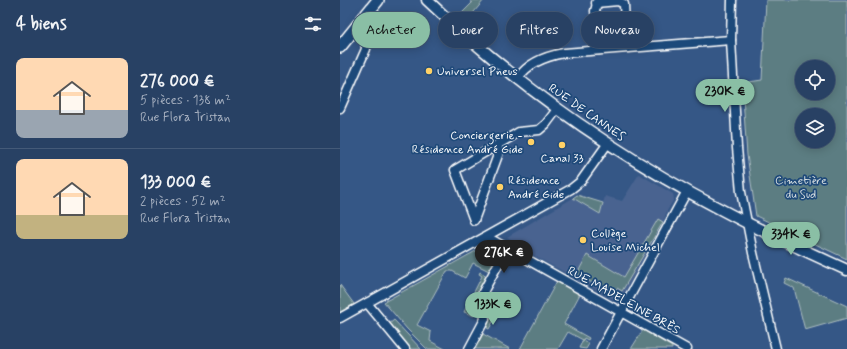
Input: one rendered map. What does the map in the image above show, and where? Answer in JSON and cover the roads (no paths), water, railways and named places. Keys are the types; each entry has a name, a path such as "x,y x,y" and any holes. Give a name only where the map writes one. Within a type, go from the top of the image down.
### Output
{"main road":[{"path":"368,12 378,0"},
{"path":"340,47 352,32"}],"street":[{"name":"RUE DE CANNES","path":"427,0 474,42 518,78 608,143 687,191 747,223 847,270"},
{"path":"732,0 731,40 737,156 747,223 776,349"},
{"path":"599,50 595,11 597,1 618,1 624,4 624,12"},
{"path":"518,78 528,68 547,57 564,53 731,40"},
{"path":"340,108 366,48"},
{"path":"498,144 498,155 474,220 455,170 498,144 519,132 539,130 546,124 558,108"},
{"path":"340,318 487,237 575,186 585,177 608,143"},
{"path":"601,349 687,191"},
{"name":"RUE MADELEINE BRÈS","path":"487,237 684,348"},
{"path":"469,349 485,319 482,300 483,292 507,248"},
{"path":"366,303 405,349"}],"place":[{"name":"Universel Pneus","path":"429,71"},
{"name":"Conciergerie - Résidence André Gide","path":"531,142"},
{"name":"Canal 33","path":"562,145"},
{"name":"Résidence André Gide","path":"500,187"},
{"name":"Collège Louise Michel","path":"583,240"}],"park label":[{"name":"Cimetière du Sud","path":"801,187"}]}
